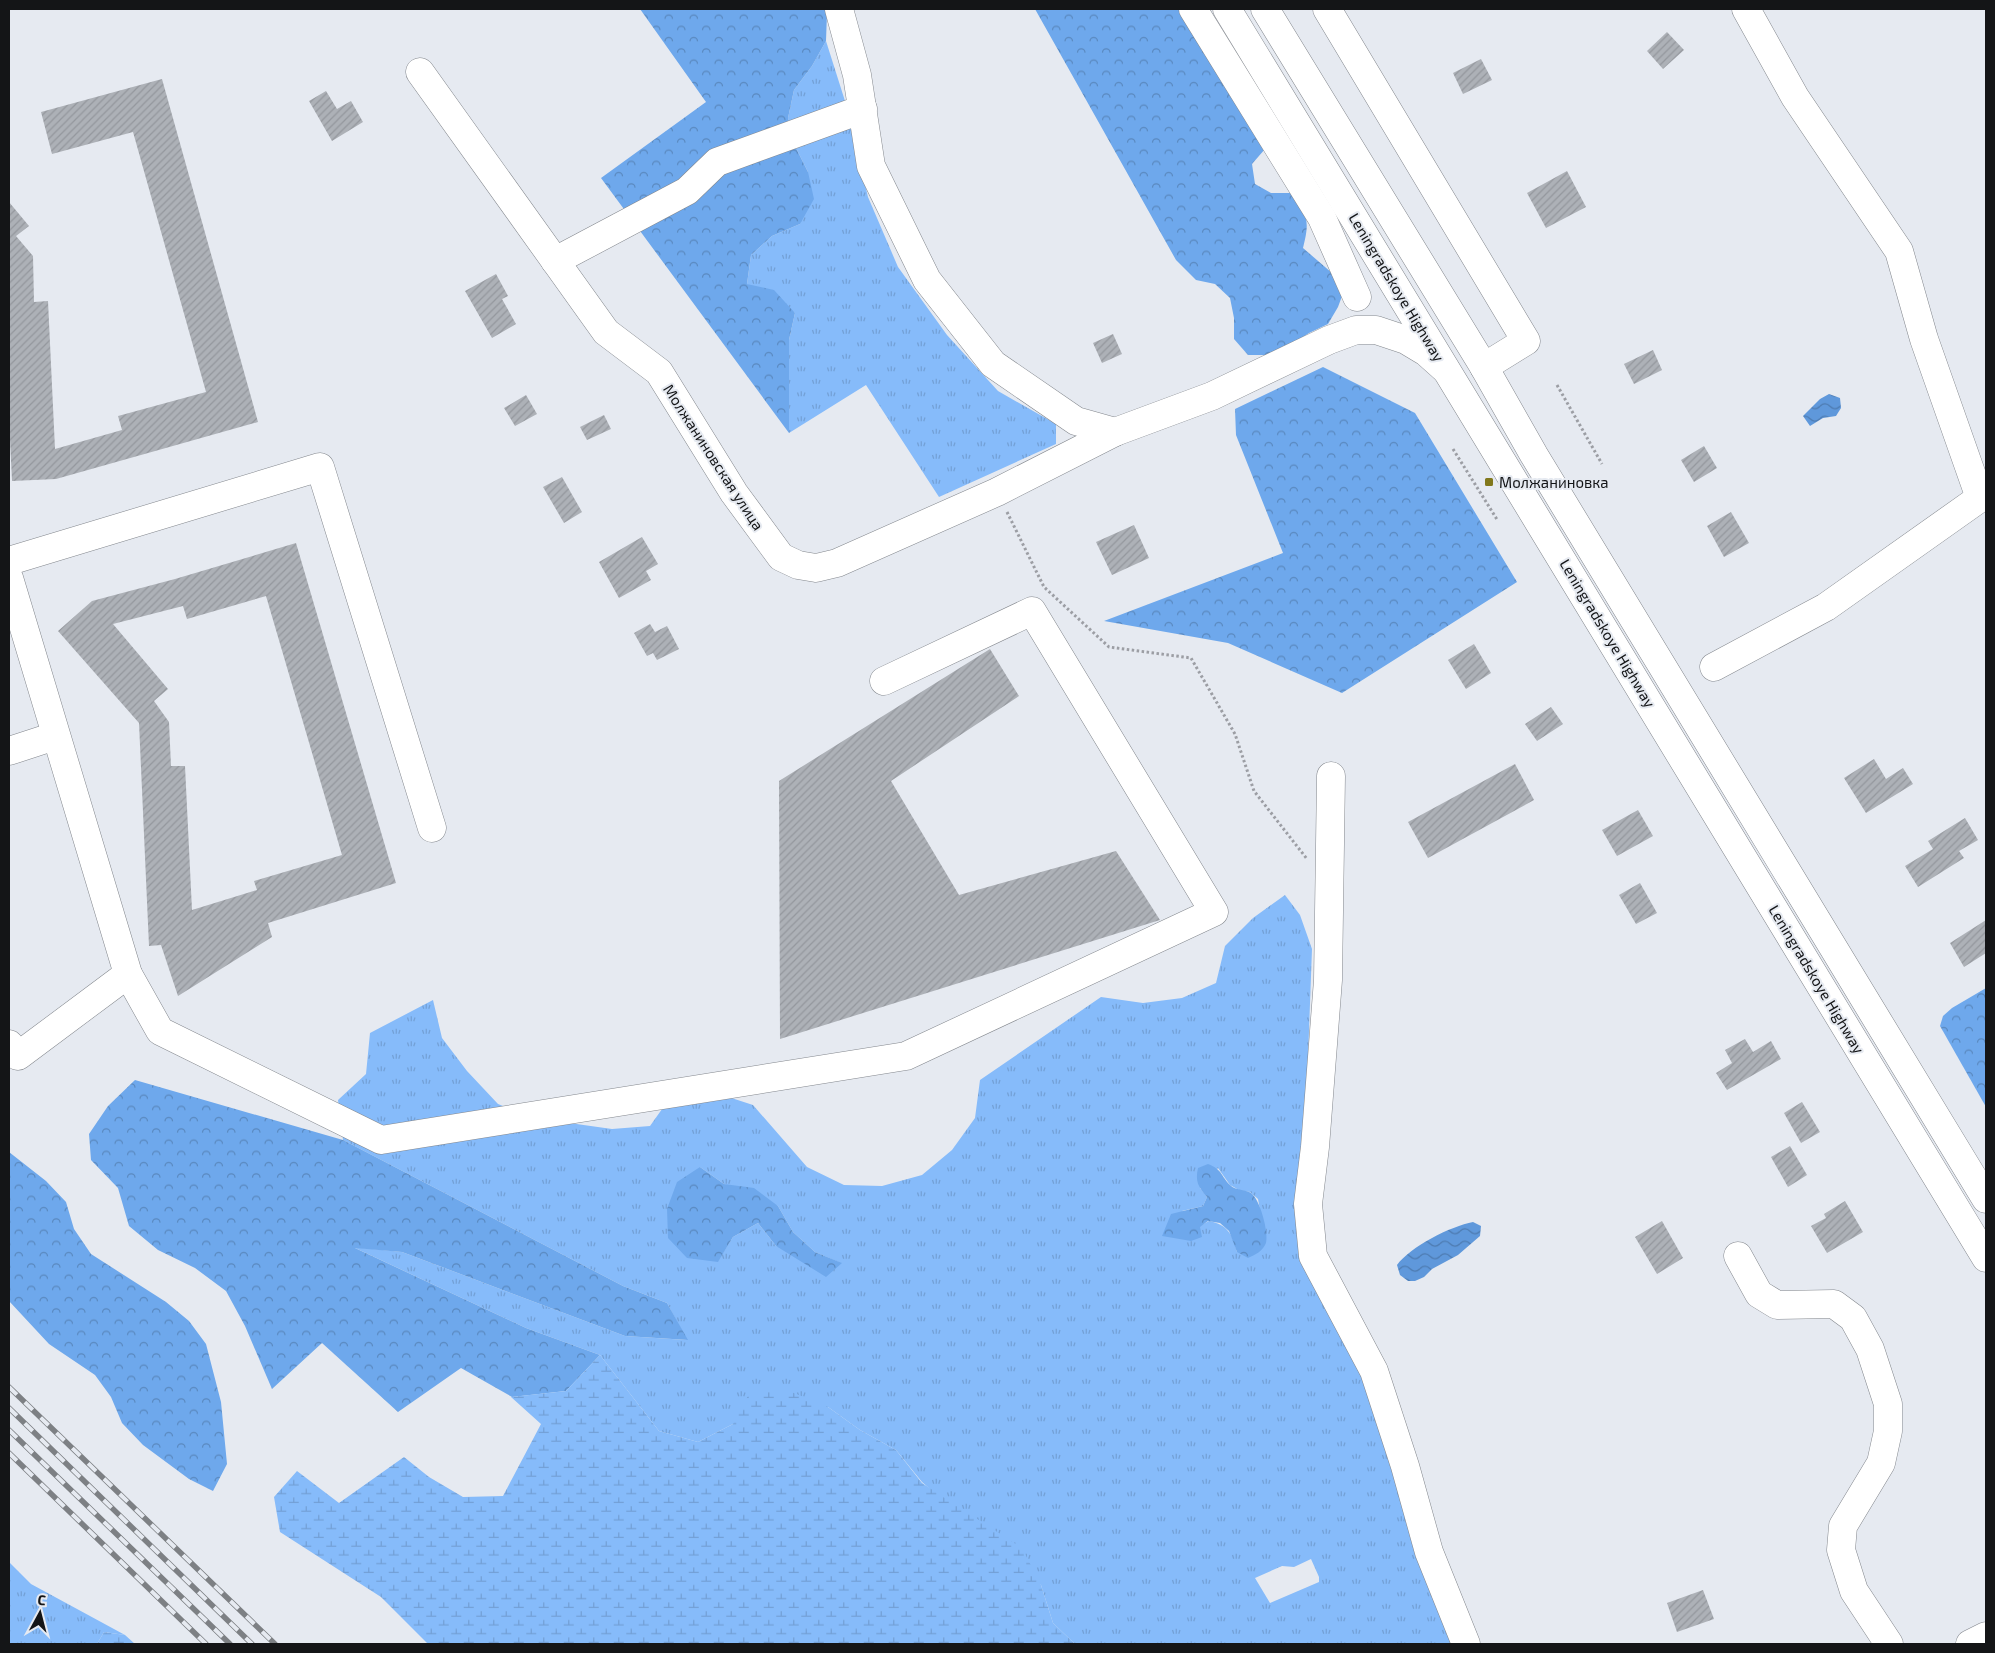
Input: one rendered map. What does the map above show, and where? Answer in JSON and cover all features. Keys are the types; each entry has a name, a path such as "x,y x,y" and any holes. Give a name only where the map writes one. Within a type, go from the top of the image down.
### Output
{"main road":[{"path":"839,9 857,75 871,166 927,280 993,364 1076,421 1115,432"},
{"path":"1193,9 1322,218 1357,297"},
{"name":"Leningradskoye Highway","path":"1227,9 1986,1258"},
{"name":"Leningradskoye Highway","path":"1265,9 1484,367 1539,463 1986,1199"},
{"path":"1328,9 1526,342 1484,367"},
{"path":"1714,667 1826,607 1983,506 1924,340 1899,250 1795,97 1746,9"},
{"name":"Молжаниновская улица","path":"420,72 606,332 659,372 734,493 781,557 798,565 816,568 837,563 996,492 1115,432 1212,396 1328,340 1356,330 1376,330 1406,340 1426,352 1448,371"},
{"path":"555,261 687,191 717,162 862,110"},
{"name":"Молжаниновская улица","path":"1328,340 1345,323 1357,297 1363,272 1362,254 1346,205"},
{"path":"9,561 320,467 432,828"},
{"path":"9,578 128,974 160,1031 381,1140 906,1056 1214,912 1032,611 884,681"},
{"path":"9,751 55,736"},
{"path":"1331,776 1328,980 1315,1147 1308,1204 1313,1256 1374,1371 1405,1466 1428,1552 1466,1644"},
{"path":"9,1044 18,1056 128,974"},
{"path":"1738,1256 1759,1294 1777,1305 1834,1304 1853,1318 1870,1349 1888,1404 1888,1430 1881,1463 1843,1526 1840,1550 1854,1592 1889,1644"},
{"path":"1970,1644 1986,1636"}],"path":[{"path":"1557,385 1602,464"},
{"path":"1454,449 1498,521"},
{"path":"996,492 1044,587 1109,647 1191,658 1235,734 1254,791 1329,887"}],"green space":[{"path":"640,9 825,9 827,13 826,41 812,66 794,90 788,118 795,146 808,172 814,199 800,224 772,236 751,255 747,284 774,290 795,313 789,340 789,433 601,178 706,102"},
{"path":"1035,9 1179,9 1265,149 1252,164 1255,184 1271,193 1290,193 1301,207 1306,218 1307,224 1303,248 1332,273 1345,288 1338,307 1328,324 1309,333 1276,355 1248,355 1234,339 1234,318 1230,298 1215,284 1196,280 1176,260"},
{"path":"826,41 845,101 868,197 898,267 947,335 998,391 1056,424 1056,444 939,497 866,385 789,433 789,340 795,313 747,284 751,255 772,236 800,224 808,172 795,146 788,118 794,90 812,66"},
{"path":"1323,367 1415,413 1517,582 1342,693 1228,643 1104,621 1283,553 1236,435 1235,409"},
{"path":"1285,895 1300,915 1312,949 1304,1168 1298,1214 1356,1350 1455,1644 1075,1644 1053,1623 1041,1585 922,1482 896,1450 860,1430 828,1407 733,1424 698,1442 659,1431 600,1355 526,1328 353,1247 402,1252 625,1336 687,1340 667,1303 623,1286 343,1140 338,1100 366,1074 370,1033 433,1000 442,1038 467,1071 498,1104 534,1118 612,1129 650,1126 672,1095 713,1092 753,1105 807,1167 844,1185 882,1186 922,1175 952,1150 975,1118 980,1080 1101,997 1143,1003 1182,998 1216,983 1225,946 1253,918","holes":["700,1167 724,1184 778,1206 793,1232 815,1252 841,1263 776,1246 758,1223 733,1237 718,1261","1218,1168 1230,1185 1239,1190 1250,1192 1258,1199 1260,1210 1237,1252 1231,1235 1221,1225 1209,1221 1200,1226 1182,1211 1203,1206 1207,1197 1200,1188","1311,1559 1319,1577 1319,1582 1270,1603 1255,1578 1282,1566 1294,1567"]},
{"path":"1986,988 1986,1107 1940,1026 1943,1016 1952,1008"},
{"path":"135,1080 343,1140 623,1286 667,1303 688,1340 625,1336 402,1252 355,1248 526,1328 600,1355 566,1391 512,1397 461,1368 398,1412 322,1343 272,1389 245,1326 226,1291 195,1268 158,1250 129,1226 118,1188 91,1160 89,1134 108,1106"},
{"path":"9,1152 46,1181 66,1202 74,1229 91,1254 166,1302 189,1321 206,1344 221,1402 227,1464 213,1491 189,1479 143,1445 122,1423 111,1397 95,1375 49,1344 9,1301"},
{"path":"1208,1164 1219,1171 1232,1187 1251,1193 1258,1202 1267,1238 1265,1246 1248,1258 1237,1252 1229,1231 1220,1223 1208,1221 1200,1227 1202,1237 1191,1241 1162,1236 1171,1214 1203,1206 1207,1197 1198,1184 1197,1173 1198,1168"},
{"path":"700,1167 724,1184 754,1188 778,1206 793,1232 815,1252 842,1263 826,1277 776,1246 758,1223 733,1237 718,1262 687,1258 668,1238 667,1209 677,1182"},
{"path":"600,1355 659,1431 698,1442 733,1424 751,1390 789,1391 828,1407 860,1430 896,1450 922,1483 1022,1548 1041,1585 1053,1623 1075,1644 428,1644 381,1597 280,1532 274,1497 297,1471 339,1503 404,1457 429,1477 463,1497 503,1496 541,1424 511,1397 566,1391"},
{"path":"9,1562 31,1584 125,1635 104,1632 97,1644 9,1644"},
{"path":"104,1632 125,1635 135,1644 97,1644"}],"water":[{"path":"1829,394 1840,398 1841,408 1836,416 1823,418 1810,426 1803,416 1820,399"},
{"path":"1473,1222 1481,1226 1480,1236 1458,1255 1415,1281 1408,1281 1400,1275 1397,1265 1411,1251 1432,1238"}],"building":[{"path":"1667,32 1684,50 1663,69 1647,51"},
{"path":"1481,59 1492,80 1463,94 1453,73"},
{"path":"162,79 258,422 56,479 12,481 9,419 9,202 29,226 16,236 33,256 34,302 48,301 55,449 122,430 118,416 206,392 133,132 52,154 41,112"},
{"path":"326,91 337,109 351,101 363,122 332,141 309,101"},
{"path":"1567,171 1586,207 1546,228 1527,193"},
{"path":"496,274 508,296 502,299 516,324 492,338 465,291"},
{"path":"1113,334 1122,354 1102,363 1093,343"},
{"path":"1653,350 1662,370 1634,384 1624,364"},
{"path":"526,395 537,414 515,426 504,408"},
{"path":"604,415 611,429 587,440 580,427"},
{"path":"1704,446 1717,468 1694,482 1681,460"},
{"path":"562,477 582,512 564,523 543,487"},
{"path":"1731,512 1749,543 1724,557 1707,526"},
{"path":"1134,525 1149,558 1112,575 1096,542"},
{"path":"642,537 658,564 646,571 651,580 619,598 599,562"},
{"path":"296,543 396,883 268,923 272,937 178,996 161,945 149,946 139,723 58,631 92,601 175,579","holes":["266,596 342,855 254,881 257,890 192,910 185,766 171,766 169,722 154,701 168,689 113,624 183,606 187,619"]},
{"path":"650,624 655,632 667,626 679,649 657,660 653,653 647,656 634,633"},
{"path":"1474,644 1491,673 1466,689 1448,660"},
{"path":"990,649 1019,696 891,781 959,895 1116,851 1160,920 780,1039 779,781"},
{"path":"1551,707 1563,724 1537,741 1525,724"},
{"path":"1874,759 1886,779 1903,768 1913,784 1866,813 1844,778"},
{"path":"1515,764 1534,800 1428,858 1408,822"},
{"path":"1638,810 1653,836 1617,856 1602,830"},
{"path":"1965,818 1978,840 1959,851 1964,858 1918,887 1905,866 1933,849 1928,841"},
{"path":"1640,883 1657,913 1636,924 1619,895"},
{"path":"1986,920 1986,953 1964,967 1950,943"},
{"path":"1745,1039 1753,1052 1771,1041 1781,1059 1727,1090 1716,1073 1732,1063 1725,1050"},
{"path":"1802,1102 1820,1132 1801,1143 1784,1113"},
{"path":"1790,1146 1807,1175 1788,1187 1771,1157"},
{"path":"1845,1201 1863,1232 1827,1253 1811,1226 1826,1218 1824,1214"},
{"path":"1662,1221 1683,1258 1657,1274 1635,1237"},
{"path":"1703,1590 1714,1619 1677,1632 1667,1603"}],"railway":[{"path":"9,1387 275,1644"},
{"path":"9,1408 252,1644"},
{"path":"9,1430 230,1644"},
{"path":"9,1453 206,1644"}],"place":[{"name":"Молжаниновка","path":"1489,482"}]}
